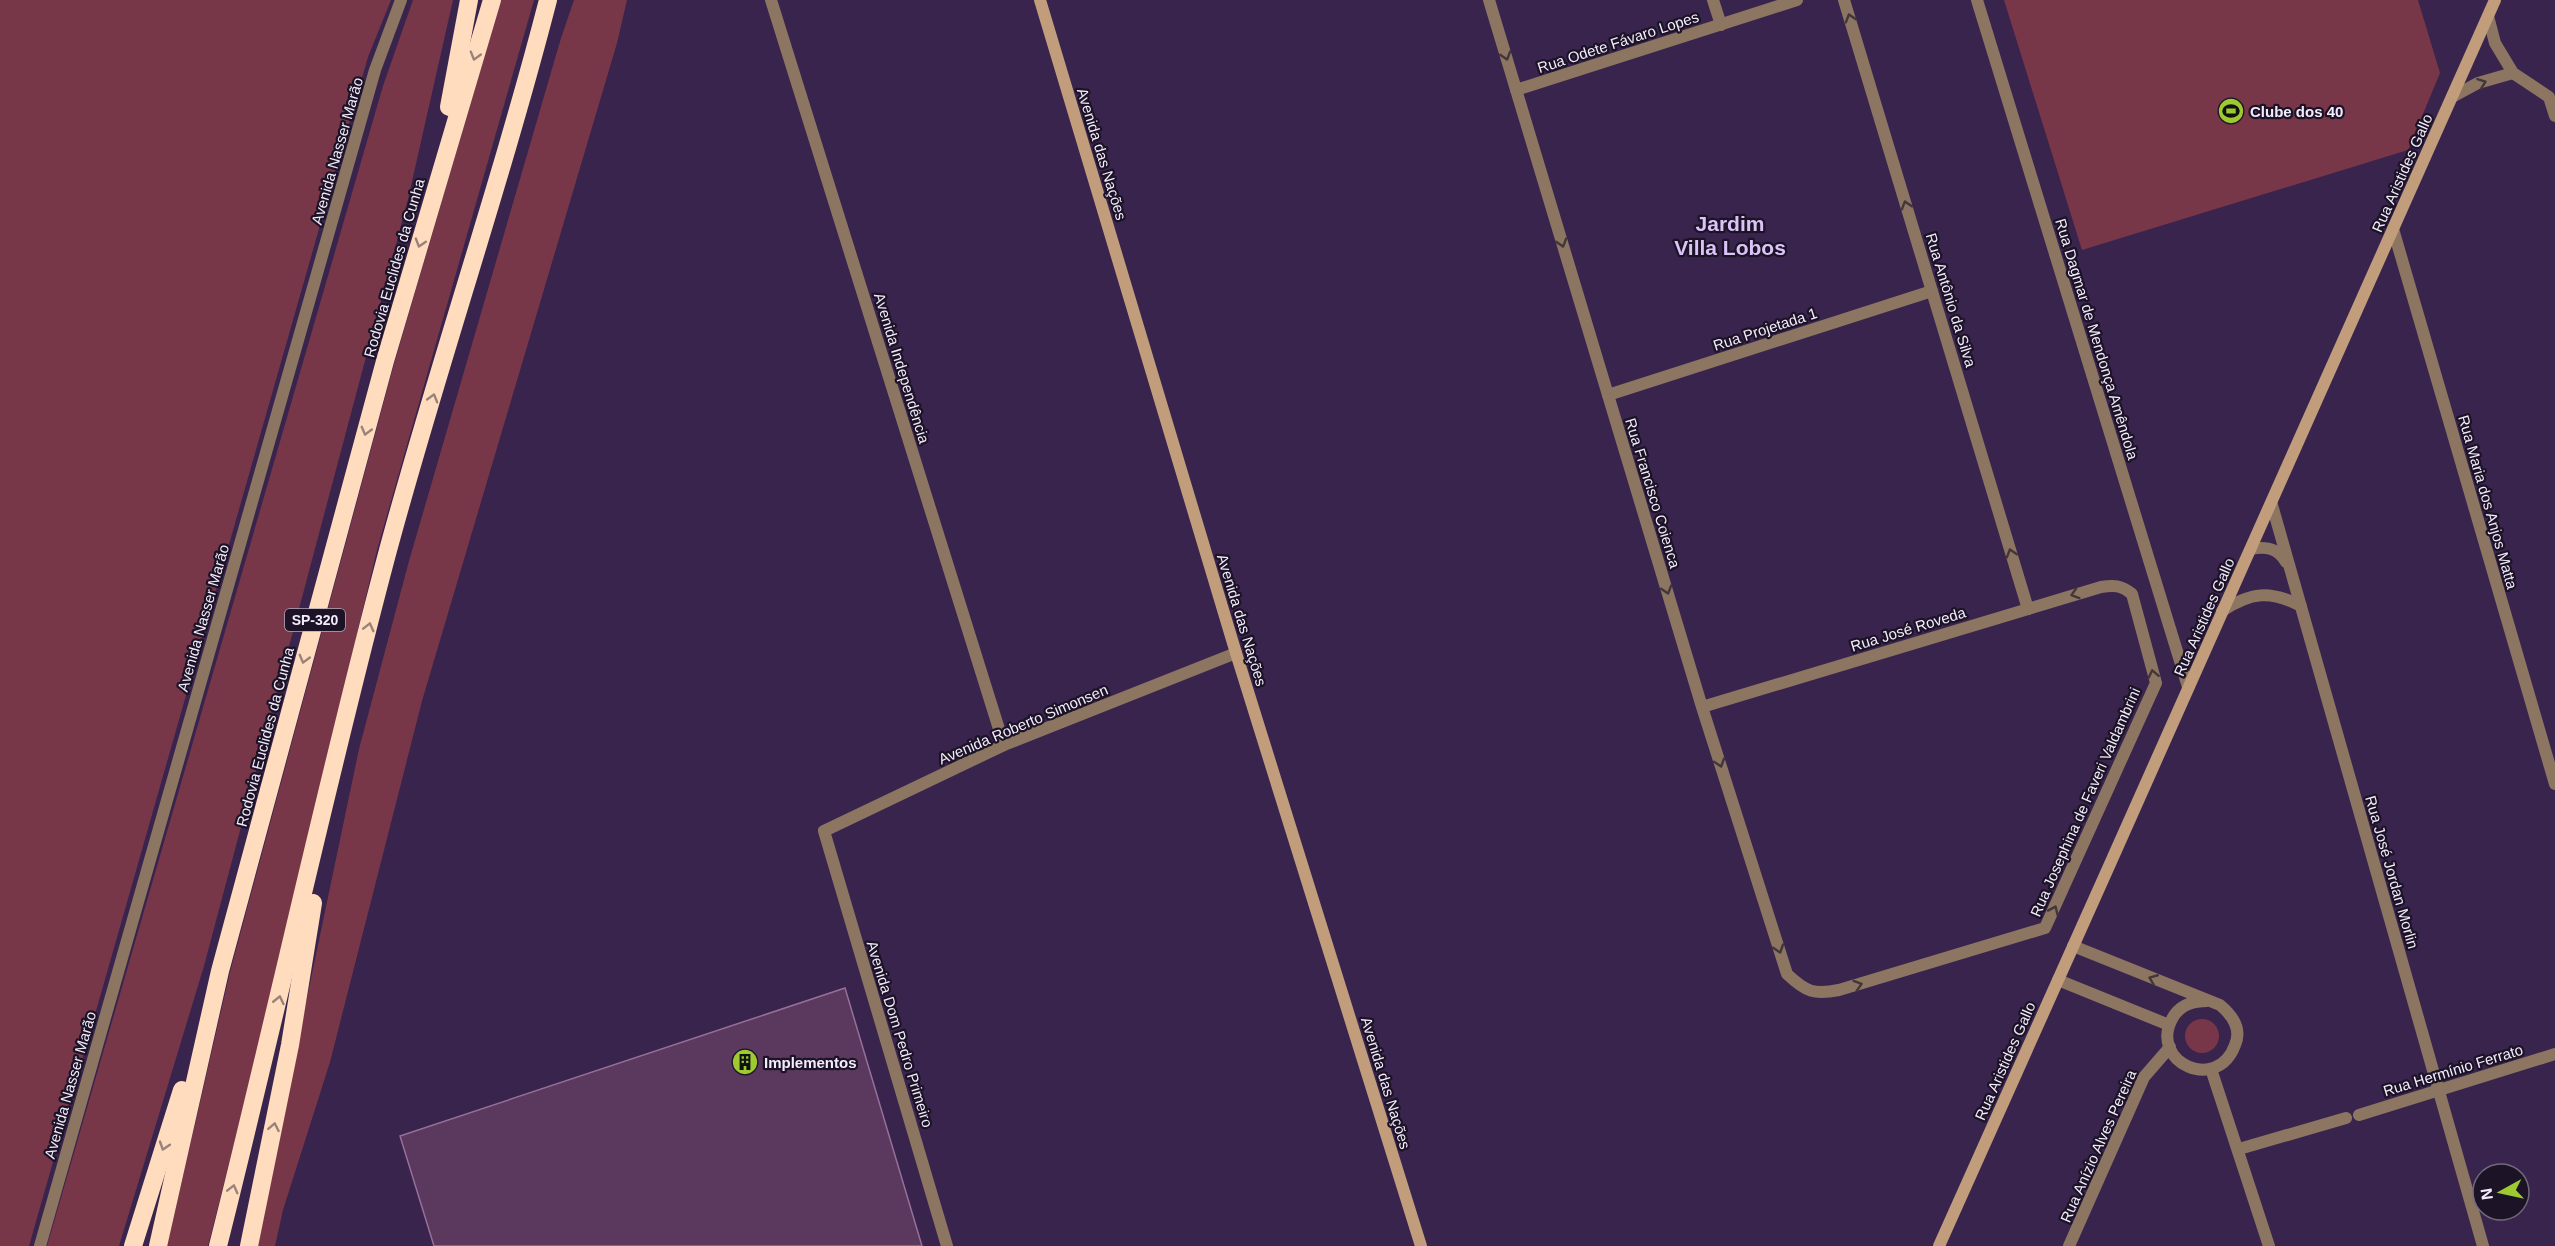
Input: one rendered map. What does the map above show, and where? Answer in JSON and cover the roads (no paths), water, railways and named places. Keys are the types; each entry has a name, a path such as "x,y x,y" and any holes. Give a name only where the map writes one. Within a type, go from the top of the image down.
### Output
{"highway":[{"path":"432,202 469,0"},
{"name":"Rodovia Euclides da Cunha","path":"158,1246 220,971 385,361 492,0"},
{"name":"SP-320","path":"218,1246 270,1042 339,741 388,551 548,0"},
{"path":"539,34 557,0"},
{"path":"249,1246 290,1045 339,741"},
{"path":"133,1246 220,971"}],"street":[{"name":"Avenida Nasser Marão","path":"40,1246 375,70 401,0"},
{"name":"Avenida Independência","path":"771,0 1004,745"},
{"name":"Avenida das Nações","path":"1040,0 1236,653 1421,1246"},
{"name":"Rua Francisco Coienca","path":"1489,0 1702,707 1787,974 1801,987"},
{"path":"1713,0 1721,25"},
{"name":"Rua Odete Fávaro Lopes","path":"1516,90 1797,0"},
{"name":"Rua Antônio da Silva","path":"1844,0 2028,609"},
{"name":"Rua Dagmar de Mendonça Amêndola","path":"1977,0 2188,687"},
{"name":"Rua Aristides Gallo","path":"1939,1246 2222,611 2272,505 2495,0"},
{"path":"2488,16 2494,43 2513,73 2552,96 2555,116"},
{"path":"2452,98 2478,83 2513,73"},
{"name":"Rua Maria dos Anjos Matta","path":"2393,229 2555,784"},
{"name":"Rua Projetada 1","path":"1608,395 1932,291"},
{"name":"Rua José Jordan Morlin","path":"2272,505 2483,1246"},
{"path":"2251,549 2262,547 2273,549 2283,556 2289,566"},
{"name":"Rua José Roveda","path":"1702,707 2101,586 2123,587"},
{"name":"Rua Josephina de Faveri Valdambrini","path":"1801,987 1820,994 1839,990 2045,928 2156,683 2132,594 2123,587"},
{"path":"2222,611 2240,599 2261,594 2283,597 2301,606"},
{"name":"Avenida Roberto Simonsen","path":"824,831 1004,745 1236,653"},
{"name":"Avenida Dom Pedro Primeiro","path":"824,831 947,1246"},
{"path":"2073,946 2220,1005 2230,1014 2236,1026 2237,1040 2232,1053 2223,1064 2211,1070 2198,1070 2186,1066 2173,1053 2169,1025 2174,1014 2183,1006 2195,1001 2207,1000"},
{"path":"2058,980 2169,1025"},
{"name":"Rua Anízio Alves Pereira","path":"2069,1246 2144,1077 2157,1060 2173,1053"},
{"name":"Rua Hermínio Ferrato","path":"2360,1115 2555,1054"},
{"path":"2218,1088 2223,1064"},
{"path":"2211,1070 2239,1149 2269,1246"},
{"path":"2239,1149 2346,1118"}],"place":[{"name":"Clube dos 40","path":"2231,111"},
{"name":"Implementos","path":"745,1062"}],"district":[{"name":"Jardim Villa Lobos","path":"1730,235"}]}
